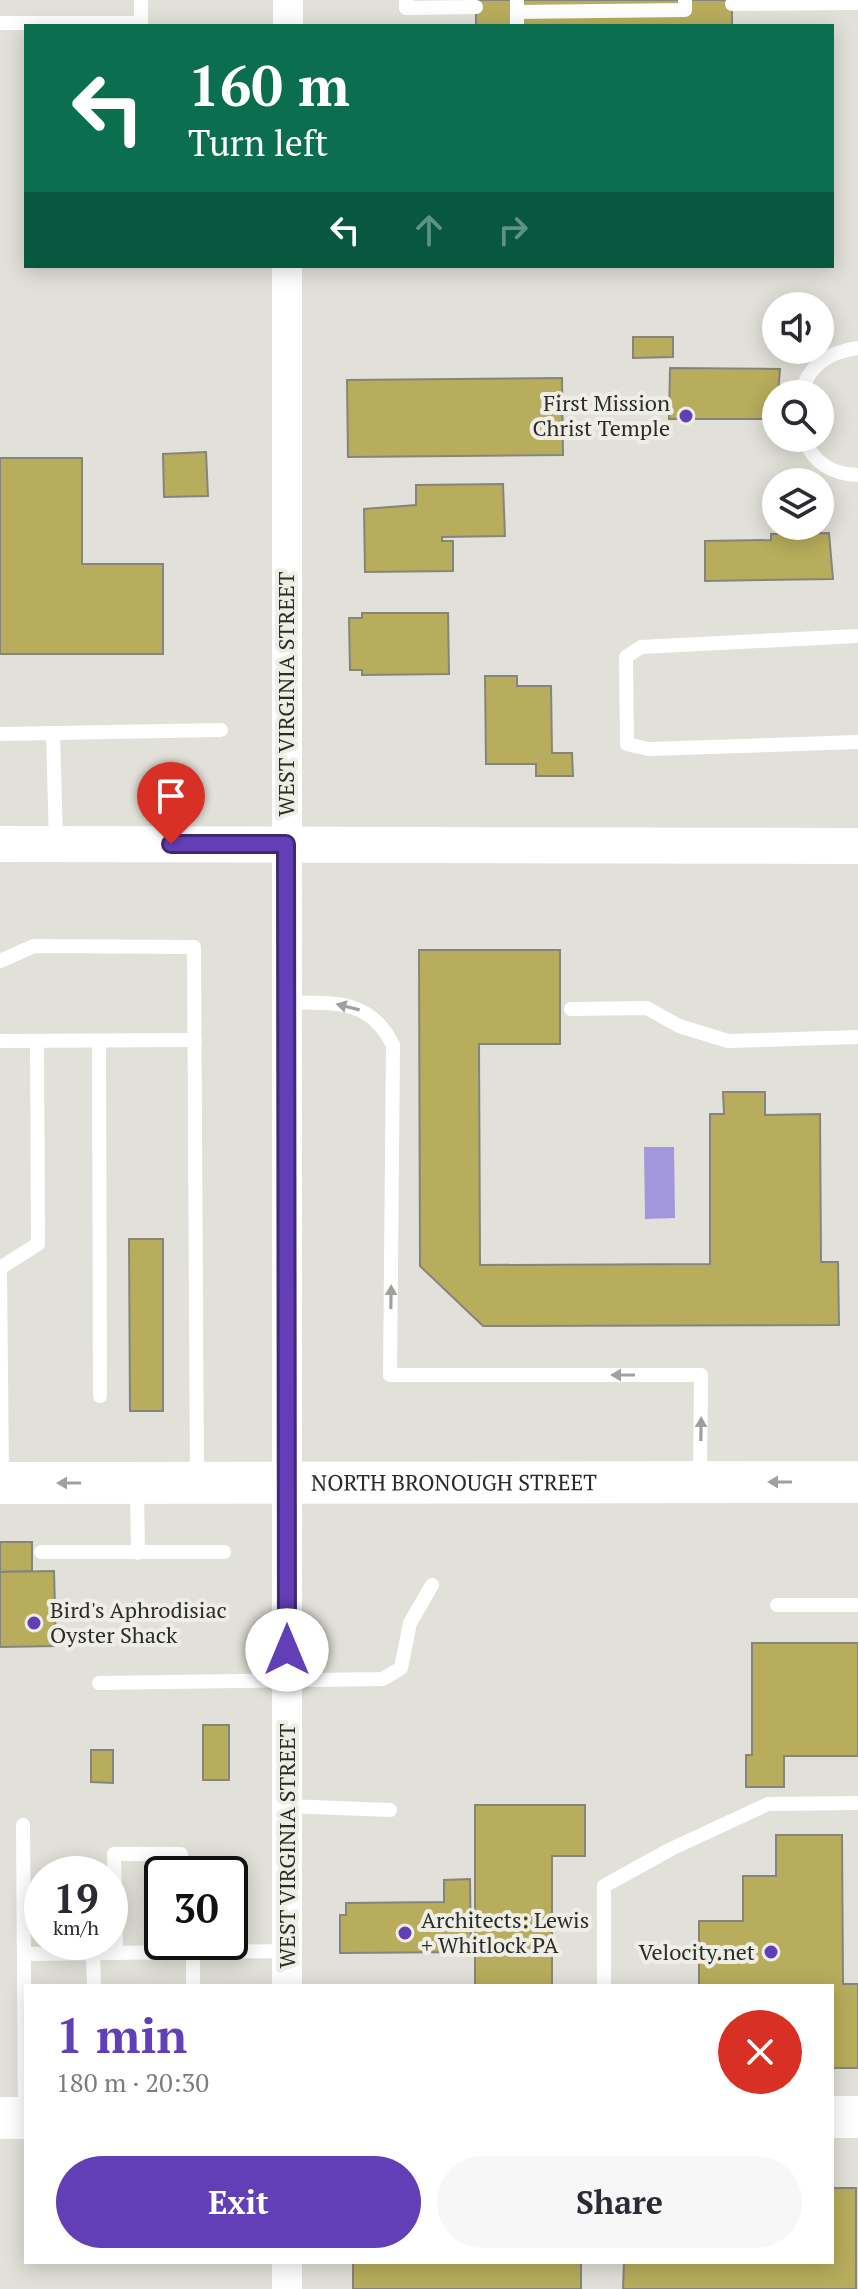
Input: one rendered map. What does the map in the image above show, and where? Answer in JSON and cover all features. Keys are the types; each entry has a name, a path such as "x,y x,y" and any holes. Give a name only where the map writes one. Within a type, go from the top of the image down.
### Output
{"main road":[{"name":"NORTH BRONOUGH STREET","path":"1,1483 858,1482"},
{"path":"834,2117 858,2117"},
{"path":"0,2118 24,2118"}],"street":[{"path":"288,0 288,24"},
{"name":"WEST VIRGINIA STREET","path":"287,268 287,1984"},
{"path":"0,844 858,846"},
{"path":"287,2264 287,2289"}],"lane":[{"path":"0,23 141,23 141,0"},
{"path":"406,0 406,8 476,7"},
{"path":"517,13 685,10 685,0"},
{"path":"732,4 858,3"},
{"path":"807,380 820,361 833,354 858,348"},
{"path":"812,452 819,464 831,471 858,475"},
{"path":"858,636 641,647 626,657 627,744 648,749 858,742"},
{"path":"0,734 221,730"},
{"path":"53,733 56,844"},
{"path":"0,961 34,946 194,947 197,1483"},
{"path":"287,1002 349,1004 384,1028 393,1045 390,1375 701,1375 700,1482"},
{"path":"571,1009 647,1008 679,1026 728,1041 858,1037"},
{"path":"0,1041 195,1040"},
{"path":"1,1483 0,1268 38,1244 37,1041"},
{"path":"99,1041 100,1396"},
{"path":"137,1483 138,1553"},
{"path":"41,1552 224,1552"},
{"path":"99,1683 383,1679 401,1668 410,1623 432,1585"},
{"path":"777,1605 858,1605"},
{"path":"604,1984 604,1886 671,1849 768,1804 858,1803"},
{"path":"287,1806 390,1810"},
{"path":"23,1825 24,1954"},
{"path":"114,1856 181,1856"},
{"path":"248,1950 287,1951"},
{"path":"24,1960 24,1984"},
{"path":"93,1960 94,1984"},
{"path":"187,1960 193,1984"}],"shaded area":[{"path":"644,1147 674,1147 675,1218 645,1219"}],"building":[{"path":"476,0 732,0 732,24 476,24"},
{"path":"633,337 673,337 673,357 633,358"},
{"path":"670,368 780,369 779,380 762,380 762,419 669,419"},
{"path":"562,378 563,455 348,457 347,380"},
{"path":"206,452 208,496 164,497 163,454"},
{"path":"0,458 82,458 82,564 163,564 163,654 0,654"},
{"path":"503,484 505,536 442,537 442,541 453,541 453,571 365,572 364,509 416,505 416,485"},
{"path":"830,540 833,579 705,581 705,541"},
{"path":"362,613 448,613 449,674 362,675 362,670 350,670 349,618 362,618"},
{"path":"485,676 517,676 517,686 551,686 552,753 572,753 573,776 536,776 536,764 486,764"},
{"path":"419,950 560,950 560,1044 479,1044 480,1265 710,1264 710,1114 724,1114 723,1092 765,1092 765,1115 820,1114 821,1262 838,1262 839,1325 483,1326 420,1266"},
{"path":"129,1239 163,1239 163,1411 130,1411"},
{"path":"0,1542 32,1542 32,1571 0,1572"},
{"path":"54,1571 56,1646 0,1647 0,1572"},
{"path":"752,1643 858,1643 858,1756 784,1756 784,1787 746,1787 746,1755 752,1755"},
{"path":"203,1725 229,1725 229,1780 203,1780"},
{"path":"91,1750 113,1750 113,1783 91,1782"},
{"path":"475,1805 585,1805 585,1856 552,1856 552,1984 475,1984"},
{"name":"Velocity.net","path":"776,1835 842,1835 843,1984 858,1984 858,2068 834,2068 834,1984 699,1984 699,1921 743,1921 743,1876 776,1876"},
{"name":"Architects: Lewis + Whitlock PA","path":"470,1879 471,1952 340,1953 340,1915 346,1915 346,1903 444,1902 444,1880"},
{"path":"834,2188 856,2188 856,2289 623,2289 624,2264 834,2264"},
{"path":"353,2264 581,2264 581,2289 353,2289"}],"place":[{"name":"First Mission Christ Temple","path":"686,416"},
{"name":"Bird's Aphrodisiac Oyster Shack","path":"34,1623"},
{"name":"Architects: Lewis + Whitlock PA","path":"405,1933"},
{"name":"Velocity.net","path":"771,1952"}],"route":[{"path":"171,844 286,844 287,1650"}]}
